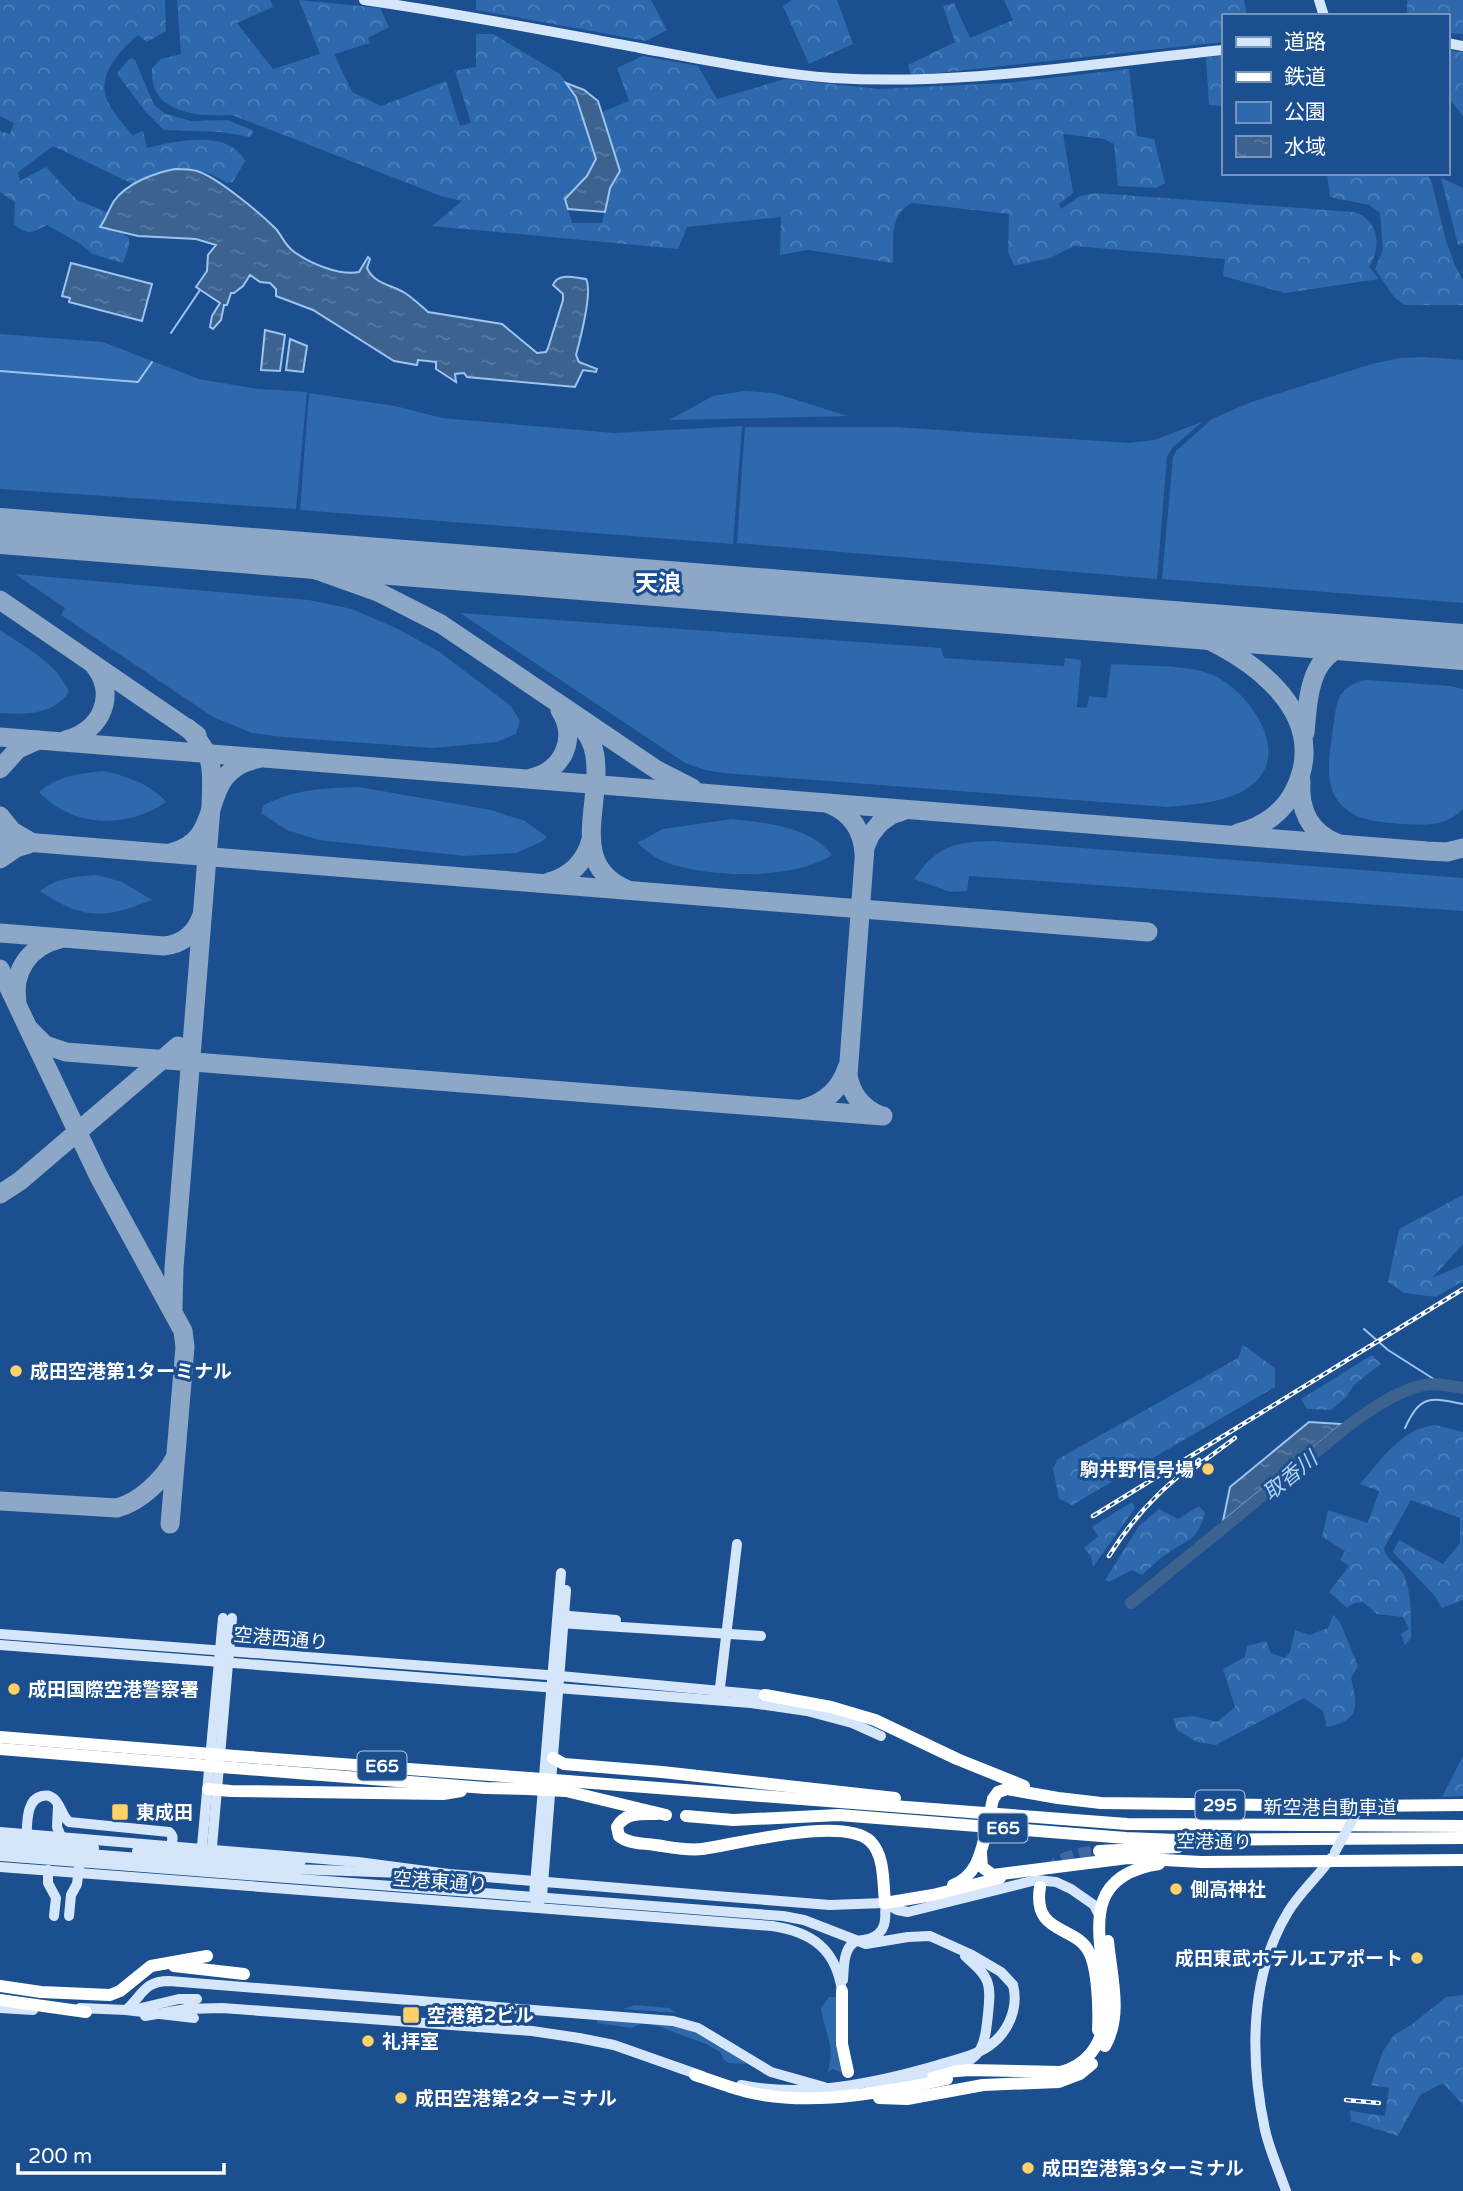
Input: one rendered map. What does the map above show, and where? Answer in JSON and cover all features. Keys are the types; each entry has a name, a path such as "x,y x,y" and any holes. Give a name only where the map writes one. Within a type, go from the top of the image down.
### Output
{"highway":[{"name":"295","path":"765,1695 831,1707 875,1720 997,1776 1080,1801"},
{"name":"E65","path":"0,1735 234,1762 1029,1817"},
{"name":"E65","path":"0,1749 199,1759"},
{"path":"553,1758 564,1764 621,1771 662,1772 944,1804 1029,1817"},
{"name":"E65","path":"234,1762 485,1788 529,1784"},
{"name":"E65","path":"566,1786 579,1793 662,1814 635,1814 623,1818 617,1827 619,1836 631,1842 700,1849 799,1832 822,1831 860,1835 870,1842 877,1853 885,1903"},
{"path":"213,1789 443,1794 485,1788"},
{"name":"空港通り","path":"1463,1805 1358,1810 1080,1801 1007,1789 998,1792 993,1799 981,1854 982,1867 989,1873 998,1875 1128,1858 1201,1862 1332,1857 1463,1860"},
{"name":"E65","path":"686,1816 733,1820 839,1815 1126,1838 1321,1839"},
{"name":"新空港自動車道","path":"1029,1817 1127,1824 1463,1826"},
{"name":"新空港自動車道","path":"1321,1839 1463,1838"},
{"path":"1099,1851 1321,1839"},
{"name":"295","path":"885,1903 958,1884 972,1873 981,1854"},
{"path":"1013,2084 1079,2065 1093,2050 1103,2032 1107,2011 1099,1915 1109,1891 1132,1873 1151,1866 1201,1862"},
{"path":"885,1903 933,1895 1024,1872"},
{"path":"879,2098 907,2099 969,2086 1047,2084 1070,2079 1093,2064 1108,2041 1115,2012 1107,1926 1108,1908 1119,1885 1132,1873"},
{"path":"1040,1887 1040,1904 1047,1920 1055,1928 1082,1943 1090,1953 1098,2022 1093,2050"},
{"path":"0,1989 110,1995 120,1991 151,1966 207,1956"},
{"path":"163,1964 244,1974"},
{"path":"17,1990 56,1997 88,2010"},
{"path":"842,1991 842,2044 848,2071"},
{"path":"0,2000 88,2010"},
{"path":"933,2073 992,2070 1060,2072"},
{"path":"695,2075 742,2091 792,2098 850,2097 992,2070"}],"street":[{"path":"364,0 436,10 779,72 836,78 912,79 972,76 1222,50"},
{"path":"719,1696 737,1544"},
{"path":"538,1900 565,1574"},
{"path":"204,1874 228,1618"},
{"path":"560,1619 727,1631 761,1636"},
{"name":"空港西通り","path":"0,1634 555,1688 719,1696 765,1695"},
{"name":"空港西通り","path":"0,1645 556,1676 807,1710 852,1723 881,1736"},
{"path":"538,1900 553,1758 555,1688"},
{"path":"26,1842 32,1801 40,1796 47,1796 58,1804 69,1822 165,1830 172,1835 172,1842 169,1848 159,1849 67,1841 62,1839 57,1827 58,1804"},
{"path":"1286,2191 1266,2133 1258,2092 1258,2006 1272,1946 1286,1916 1332,1857 1358,1810"},
{"path":"0,1832 357,1868"},
{"path":"0,1840 357,1868"},
{"path":"0,1847 449,1874 830,1905 885,1903 902,1912 1026,1882 1047,1880 1071,1889 1094,1905 1099,1915"},
{"name":"空港東通り","path":"0,1856 538,1900 783,1916 804,1920 855,1941"},
{"path":"69,1916 71,1895 79,1872 79,1867 71,1861"},
{"name":"空港東通り","path":"0,1867 79,1872 204,1874"},
{"path":"48,1870 48,1883 56,1898 54,1916"},
{"name":"空港東通り","path":"538,1900 790,1929 811,1938 827,1952 838,1970 842,1991"},
{"path":"842,1991 847,1952 855,1941 876,1936 884,1929 885,1903"},
{"path":"0,2013 88,2010 145,2016 186,2009 222,2008 532,2031 614,2045 695,2075 746,2086 786,2090 870,2082 946,2063 979,2052 1000,2036 1010,2020 1014,2008 1013,1985 1001,1972 954,1947 930,1936 873,1944 855,1941"},
{"path":"126,2010 143,1990 158,1981 329,1992 673,2021 698,2028 771,2072 839,2089 879,2086 963,2065 973,2059 982,2048 990,1993 988,1983 980,1970 954,1947"},
{"path":"126,2010 179,1999 197,1999"},
{"path":"0,2008 126,2010 194,2018"}],"green space":[{"path":"0,0 165,0 166,31 147,42 138,35 123,49 107,75 105,94 114,112 132,135 143,131 147,148 200,140 227,144 245,161 233,182 227,183 192,169 180,169 157,174 133,184 53,146 18,172 20,181 46,167 77,200 109,213 101,227 120,232 129,238 123,263 92,254 79,243 47,225 30,232 19,228 14,224 15,202 0,192 0,131 10,134 14,123 0,116"},
{"path":"177,0 270,0 273,7 237,23 273,69 320,54 299,0 380,8 389,27 368,38 370,43 334,54 352,92 381,106 446,81 460,126 471,123 455,71 476,67 476,34 493,34 560,74 576,97 596,159 587,176 565,199 572,223 602,223 610,188 620,170 602,112 629,101 617,68 643,56 698,66 717,99 785,79 878,89 1006,83 1129,69 1137,136 1154,139 1165,183 1156,188 1118,186 1114,144 1104,139 1063,134 1073,193 1059,204 1061,209 1080,196 1096,193 1354,212 1369,221 1376,235 1376,251 1369,267 1379,279 1285,293 1223,276 1225,259 1074,246 1050,258 1014,266 1008,251 1009,214 912,203 899,214 896,221 893,263 808,250 780,255 781,217 687,227 678,249 432,226 462,201 441,196 232,115 191,113 167,103 158,95 153,83 152,68 161,59 181,54"},
{"path":"476,0 651,0 667,30 646,41 476,10"},
{"path":"792,0 837,0 853,44 809,64 783,6"},
{"path":"1004,0 1244,0 1247,14 1222,14 1222,42 911,76 908,65 955,42 943,6 954,3 970,38 1013,20"},
{"path":"1407,0 1463,0 1463,34 1449,33 1449,14 1407,14"},
{"path":"1449,50 1463,52 1463,116 1449,98"},
{"path":"1222,56 1222,106 1209,105 1206,57"},
{"path":"132,58 154,105 164,113 191,121 227,120 252,130 253,134 250,137 221,132 164,130 145,111 117,74"},
{"path":"1327,175 1428,175 1446,241 1463,280 1463,305 1405,305 1394,297 1375,269 1383,250 1380,213 1369,205 1330,197"},
{"path":"1441,178 1463,188 1463,244 1458,245"},
{"path":"0,334 103,342 199,379 258,389 307,392 296,509 0,489"},
{"path":"1400,358 1463,360 1463,603 1162,579 1173,457 1176,451 1212,419 1251,402 1372,364"},
{"path":"744,391 774,393 848,416 669,420 713,396"},
{"path":"309,393 395,406 442,418 614,433 742,426 733,544 300,510"},
{"path":"1202,422 1172,448 1167,457 1157,579 737,543 745,427 896,427 1129,443 1154,440"},
{"path":"15,574 309,600 352,609 398,629 438,651 511,706 520,721 516,734 497,742 433,748 252,733 213,717 61,615 65,608"},
{"path":"460,613 941,648 944,658 1064,666 1065,658 1081,660 1077,707 1087,708 1089,696 1107,698 1111,664 1203,671 1226,683 1251,707 1267,738 1268,754 1265,770 1245,790 1224,799 1167,807 705,770 685,763"},
{"path":"0,630 39,656 57,672 69,692 62,700 38,712 0,713"},
{"path":"1367,680 1463,689 1463,809 1456,815 1442,822 1428,824 1380,822 1358,817 1338,801 1333,792 1329,772 1337,704 1348,687"},
{"path":"105,771 146,786 166,802 135,817 101,821 67,813 39,792 61,779"},
{"path":"359,787 491,810 525,821 547,837 516,853 465,856 319,840 287,830 261,813 264,805 287,796 322,789"},
{"path":"732,819 799,832 823,845 832,855 797,869 729,874 706,872 668,863 637,843 663,829"},
{"path":"993,841 1463,878 1463,911 969,876 967,891 950,892 914,879 931,859 948,848"},
{"path":"97,875 122,882 152,900 120,911 94,914 69,907 40,891 60,880"},
{"path":"1463,1195 1463,1244 1432,1278 1463,1265 1463,1281 1436,1297 1404,1293 1388,1282 1399,1229"},
{"path":"1243,1345 1275,1368 1275,1387 1072,1505 1059,1499 1053,1468 1058,1459 1238,1358"},
{"path":"1372,1355 1381,1364 1355,1384 1346,1397 1331,1410 1307,1409 1301,1399"},
{"path":"1435,1425 1463,1432 1463,1600 1442,1608 1434,1595 1393,1552 1399,1540 1443,1564 1460,1543 1460,1518 1411,1500 1384,1548 1387,1556 1404,1575 1408,1590 1411,1638 1405,1645 1401,1634 1409,1629 1403,1617 1377,1614 1363,1602 1347,1608 1329,1592 1349,1566 1340,1560 1345,1551 1322,1537 1328,1510 1368,1523 1379,1491 1360,1484 1402,1439"},
{"path":"1132,1502 1135,1508 1093,1567 1091,1556 1084,1548 1098,1536 1092,1527"},
{"path":"1199,1506 1205,1513 1191,1539 1164,1555 1142,1575 1132,1570 1109,1582 1105,1580 1139,1526 1159,1509 1178,1519"},
{"path":"1333,1615 1340,1622 1358,1666 1351,1678 1355,1696 1354,1710 1346,1720 1327,1727 1323,1711 1304,1698 1216,1745 1197,1742 1177,1730 1173,1718 1194,1716 1217,1722 1235,1707 1223,1669 1245,1657 1247,1646 1266,1641 1271,1653 1285,1658 1290,1652 1295,1630 1310,1635 1328,1628"},
{"path":"1463,1756 1463,1796 1442,1797"},
{"path":"1463,1995 1463,2105 1443,2083 1420,2095 1398,2136 1351,2121 1350,2111 1385,2116 1389,2088 1371,2085 1383,2051 1394,2035 1446,1997"},
{"path":"829,1997 837,1997 836,2042 843,2073 832,2069 827,2073 831,2055 821,2008"},
{"path":"635,2005 669,2008 677,2013 623,2009"},
{"path":"597,2019 687,2025 747,2064 729,2063 720,2052 706,2044 660,2027 643,2023 631,2028 597,2023"}],"water":[{"path":"566,83 584,90 598,101 620,171 610,188 605,212 568,209 565,199 587,176 596,159 576,97"},
{"path":"175,169 197,171 227,188 276,229 290,249 307,260 351,273 359,272 368,257 370,259 367,268 374,278 405,293 428,312 502,324 537,353 546,352 548,348 563,300 563,294 553,285 555,281 567,277 586,279 587,305 576,355 579,362 597,369 596,372 583,370 575,387 467,377 464,373 455,374 456,382 436,369 436,362 418,360 417,365 394,361 313,310 276,296 276,289 270,283 260,282 250,275 243,286 231,293 227,305 224,305 221,320 213,329 210,327 212,316 220,303 196,287 207,271 208,255 216,245 196,239 138,236 100,227 114,201 126,189 150,176"},
{"path":"71,263 152,284 142,321 69,302 70,298 62,296"},
{"path":"265,330 285,335 280,371 261,370"},
{"path":"290,339 307,346 303,372 286,370"},
{"path":"1309,1422 1342,1424 1223,1521 1230,1487"}],"waterway":[{"path":"171,333 200,290"},
{"path":"0,371 138,382 152,362"},
{"path":"1364,1329 1388,1350 1440,1383"},
{"name":"取香川","path":"1131,1603 1367,1412 1400,1393 1422,1385 1439,1384 1463,1388"},
{"path":"1405,1428 1416,1409 1427,1401 1442,1400 1463,1404"}],"taxiway":[{"path":"253,551 378,592 441,624 657,770 692,788"},
{"path":"0,600 197,735"},
{"path":"1169,625 1195,634 1248,663 1271,683 1290,706 1301,731 1304,759 1295,789 1285,805 1272,817 1256,827 1238,833"},
{"path":"1305,733 1312,684 1324,659 1350,643 1369,639"},
{"path":"66,740 89,729 102,710 104,687 93,664"},
{"path":"531,778 552,768 564,752 568,731 560,710"},
{"path":"575,720 590,739 596,766 592,845 597,863 607,877 626,889"},
{"path":"173,1308 212,782 208,756 188,728"},
{"path":"0,737 1427,851 1447,852 1463,848"},
{"path":"0,769 18,749 38,740"},
{"path":"170,853 188,846 200,834 225,778 237,766 257,759"},
{"path":"1301,781 1302,801 1308,818 1319,833 1337,843"},
{"path":"829,804 844,812 854,824 861,838 864,854"},
{"path":"879,1115 858,1099 848,1075 865,847 880,823 903,811"},
{"path":"0,816 12,831 31,842"},
{"path":"0,840 1148,932"},
{"path":"549,882 576,867 591,840"},
{"path":"0,859 16,848 29,844"},
{"path":"0,933 164,946 177,943 188,936 202,915"},
{"path":"17,1002 17,980 25,962 31,954 49,942 60,939"},
{"path":"0,969 99,1177 183,1331 185,1347 170,1524"},
{"path":"29,1029 45,1045 66,1052 883,1116"},
{"path":"0,1194 20,1181 178,1046"},
{"path":"802,1109 830,1095 847,1068"},
{"path":"0,1501 117,1508 134,1501 150,1489 165,1474 175,1458"}],"runway":[{"path":"0,531 1463,647"}],"tunnel":[{"path":"1040,1887 1055,1864 1071,1856 1099,1851"}],"railway":[{"path":"1093,1516 1463,1289"},
{"path":"1193,1469 1235,1438"},
{"path":"1109,1556 1149,1504 1199,1460"},
{"path":"1346,2100 1379,2103"}],"place":[{"name":"成田空港第1ターミナル","path":"16,1371"},
{"name":"駒井野信号場","path":"1208,1469"},
{"name":"成田国際空港警察署","path":"14,1689"},
{"name":"東成田","path":"120,1812"},
{"name":"側高神社","path":"1176,1889"},
{"name":"成田東武ホテルエアポート","path":"1417,1958"},
{"name":"空港第2ビル","path":"411,2015"},
{"name":"礼拝室","path":"368,2041"},
{"name":"成田空港第2ターミナル","path":"401,2098"},
{"name":"成田空港第3ターミナル","path":"1028,2168"}],"district":[{"name":"天浪","path":"658,583"}]}
